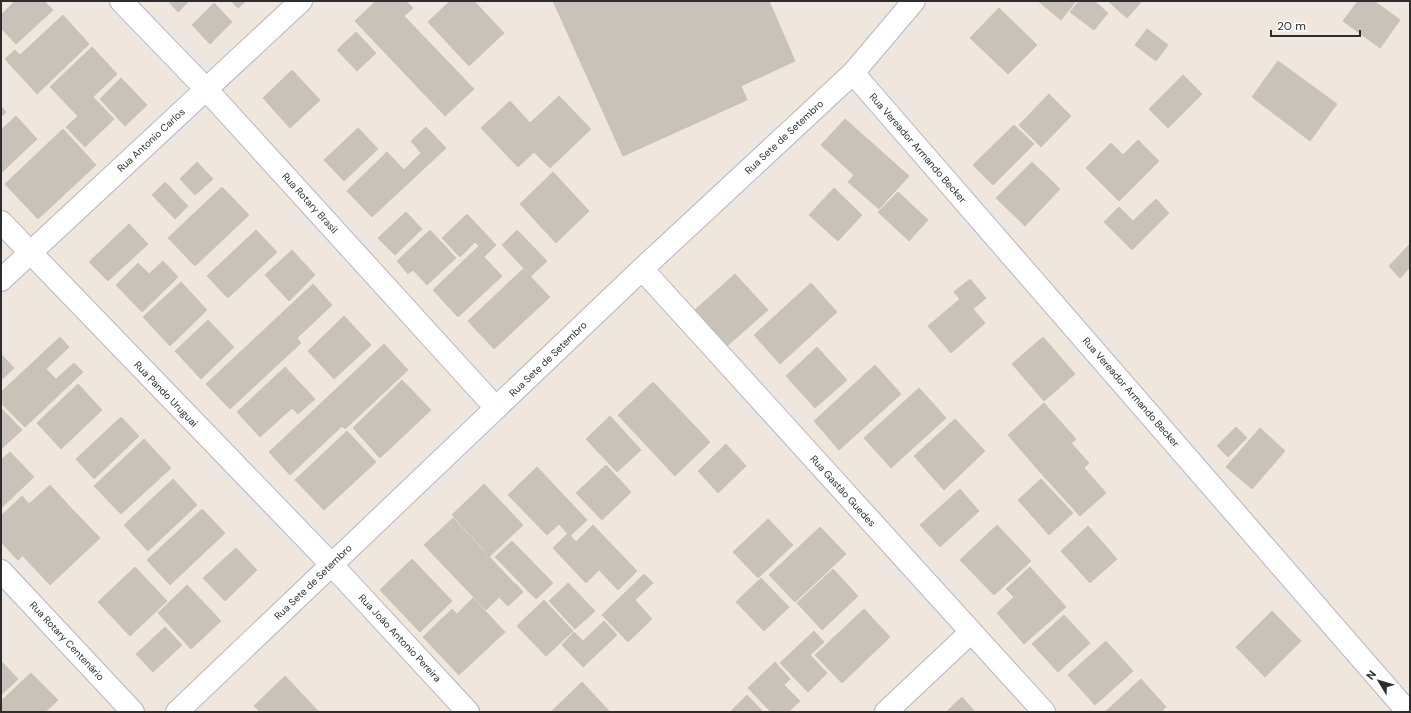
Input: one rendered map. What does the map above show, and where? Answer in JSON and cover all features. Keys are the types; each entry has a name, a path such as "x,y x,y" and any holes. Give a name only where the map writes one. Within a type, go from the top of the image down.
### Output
{"street":[{"name":"Rua Rotary Brasil","path":"121,1 206,89 496,408"},
{"name":"Rua Antonio Carlos","path":"1,280 301,1"},
{"name":"Rua Sete de Setembro","path":"177,712 642,269 853,73 914,1"},
{"name":"Rua Vereador Armando Becker","path":"853,73 1408,712"},
{"name":"Rua Pando Uruguai","path":"1,222 332,565"},
{"name":"Rua Gastão Guedes","path":"642,269 1044,712"},
{"name":"Rua João Antonio Pereira","path":"332,565 468,712"},
{"name":"Rua Rotary Centenário","path":"1,571 133,712"},
{"path":"886,712 971,632"}],"building":[{"path":"15,1 44,1 53,10 16,44 1,28 1,15"},
{"path":"168,1 189,1 178,12"},
{"path":"231,1 246,1 238,8"},
{"path":"376,1 406,1 413,8 404,16 474,89 445,116 355,21"},
{"path":"450,1 474,1 504,33 469,66 428,22"},
{"path":"553,1 769,1 795,61 741,86 747,100 623,156"},
{"path":"1038,1 1076,1 1061,20"},
{"path":"1079,1 1094,1 1108,13 1094,30 1070,12"},
{"path":"1108,1 1142,1 1127,18"},
{"path":"1358,1 1374,1 1400,20 1380,48 1343,21"},
{"path":"214,3 232,22 210,44 192,25"},
{"path":"999,8 1037,45 1008,74 970,38"},
{"path":"63,15 89,44 37,94 5,59 15,50 20,55"},
{"path":"1147,29 1168,45 1156,61 1135,45"},
{"path":"356,32 376,53 357,71 337,50"},
{"path":"92,47 117,74 93,97 114,119 85,147 66,127 78,116 50,87"},
{"path":"1278,61 1337,104 1310,141 1252,97"},
{"path":"292,70 320,100 290,128 263,98"},
{"path":"1183,75 1202,94 1168,128 1149,109"},
{"path":"121,78 147,105 125,126 100,99"},
{"path":"1049,94 1071,116 1041,147 1019,125"},
{"path":"559,96 591,129 550,168 534,152 518,167 481,128 510,101 530,123"},
{"path":"1,106 6,112 1,117"},
{"path":"16,116 37,139 1,173 1,130"},
{"path":"845,119 909,176 879,209 848,182 854,175 821,145"},
{"path":"1014,125 1034,144 993,185 973,165"},
{"path":"426,127 446,148 372,217 347,191 387,152 404,170 421,153 411,141"},
{"path":"358,128 378,149 344,181 324,160"},
{"path":"63,129 96,165 38,219 5,184"},
{"path":"1138,140 1159,161 1119,201 1086,168 1111,143 1123,155"},
{"path":"197,162 213,179 195,195 180,179"},
{"path":"1032,162 1060,189 1025,226 996,198"},
{"path":"553,172 589,211 556,243 520,204"},
{"path":"165,182 188,206 175,219 152,195"},
{"path":"222,187 249,215 195,266 168,238"},
{"path":"834,188 862,215 838,241 809,215"},
{"path":"898,192 928,220 909,241 878,212"},
{"path":"1156,199 1169,213 1132,250 1104,222 1119,207 1133,221"},
{"path":"406,212 422,229 395,255 378,238"},
{"path":"467,214 496,245 484,257 502,276 458,317 433,290 479,246 475,242 460,257 442,238"},
{"path":"129,224 148,244 108,281 89,262"},
{"path":"256,230 277,252 228,298 207,276"},
{"path":"430,230 456,258 427,285 413,270 408,274 397,261"},
{"path":"517,230 547,261 531,276 502,245"},
{"path":"1409,245 1410,267 1400,278 1389,266"},
{"path":"292,250 315,275 289,301 265,275"},
{"path":"163,261 178,277 142,312 116,285 138,263 149,274"},
{"path":"523,269 550,297 494,349 468,321"},
{"path":"735,274 768,310 727,346 695,310"},
{"path":"970,279 986,298 973,309 985,323 951,353 928,326 960,299 954,292"},
{"path":"181,282 207,310 170,346 143,317"},
{"path":"811,283 837,312 780,364 754,335"},
{"path":"313,284 332,305 297,338 301,343 230,409 206,384"},
{"path":"344,316 371,345 334,379 308,351"},
{"path":"208,320 234,347 201,379 175,351"},
{"path":"60,337 69,347 46,369 56,379 74,363 83,372 25,427 1,403 1,392"},
{"path":"1043,337 1075,374 1044,401 1012,364"},
{"path":"384,344 408,370 345,429 342,426 290,475 269,452"},
{"path":"817,347 847,380 815,408 786,376"},
{"path":"1,354 14,368 1,380"},
{"path":"875,365 901,394 839,450 814,421"},
{"path":"285,367 315,399 298,414 292,408 260,437 237,412"},
{"path":"402,380 431,410 380,458 353,428"},
{"path":"653,382 710,442 675,476 618,415"},
{"path":"78,384 102,410 61,449 37,423"},
{"path":"919,388 946,418 891,468 864,438"},
{"path":"1044,403 1076,439 1039,471 1008,435"},
{"path":"1,408 22,430 1,449"},
{"path":"610,416 641,450 617,472 586,439"},
{"path":"121,417 139,436 94,479 76,459"},
{"path":"955,419 985,451 944,490 914,456"},
{"path":"1236,427 1247,438 1228,457 1217,446"},
{"path":"1260,428 1285,451 1252,489 1226,467"},
{"path":"347,431 376,462 324,510 295,480"},
{"path":"144,439 171,468 121,514 94,486"},
{"path":"1071,443 1089,463 1084,468 1106,493 1080,516 1039,471"},
{"path":"726,444 746,466 718,493 698,471"},
{"path":"10,452 34,477 1,508 1,460"},
{"path":"606,465 631,492 602,520 576,493"},
{"path":"537,467 587,520 570,536 559,524 547,535 508,495"},
{"path":"173,479 197,505 148,551 124,525"},
{"path":"1041,479 1073,513 1049,535 1018,500"},
{"path":"484,484 523,525 490,556 452,515"},
{"path":"50,485 72,509 18,560 1,542 1,516 22,496 29,504"},
{"path":"960,489 979,511 940,547 920,525"},
{"path":"72,509 100,538 50,585 23,556"},
{"path":"202,509 225,533 170,585 147,560"},
{"path":"453,518 514,583 486,610 424,545"},
{"path":"768,519 793,545 758,578 733,552"},
{"path":"593,525 637,571 618,590 599,570 586,583 553,548 568,533 576,542"},
{"path":"997,525 1031,561 994,595 960,560"},
{"path":"1088,526 1117,559 1090,583 1061,551"},
{"path":"820,527 846,554 795,602 769,575"},
{"path":"512,541 553,583 536,599 495,557"},
{"path":"236,548 257,570 225,601 203,578"},
{"path":"412,559 452,601 420,632 380,590"},
{"path":"135,567 167,601 130,636 98,602"},
{"path":"1030,567 1066,607 1024,644 997,613 1014,597 1006,589"},
{"path":"833,569 858,596 822,630 797,603"},
{"path":"644,574 653,583 635,600 652,619 628,642 602,615"},
{"path":"761,578 789,607 764,631 736,602"},
{"path":"515,583 523,592 508,606 500,598"},
{"path":"568,583 595,611 575,629 549,601"},
{"path":"187,585 221,621 191,649 158,613"},
{"path":"473,598 505,632 459,675 423,637 452,609 457,614"},
{"path":"544,600 573,631 546,656 517,626"},
{"path":"864,609 890,637 842,683 815,655"},
{"path":"1272,611 1301,641 1265,677 1236,647"},
{"path":"1064,615 1090,643 1058,672 1032,644"},
{"path":"604,621 617,635 583,667 562,645 574,632 583,641"},
{"path":"165,627 182,645 153,672 136,654"},
{"path":"814,631 824,642 810,655 827,673 808,692 780,663"},
{"path":"1106,641 1133,671 1095,705 1068,675"},
{"path":"1,661 18,679 1,695"},
{"path":"775,662 790,679 784,685 800,701 788,712 771,712 748,688"},
{"path":"31,673 58,700 45,712 1,712 1,701"},
{"path":"285,676 319,712 260,712 254,706"},
{"path":"1141,679 1166,707 1161,712 1105,712"},
{"path":"582,682 610,712 551,712"},
{"path":"747,695 763,712 730,712"},
{"path":"962,697 975,712 946,712"}]}
